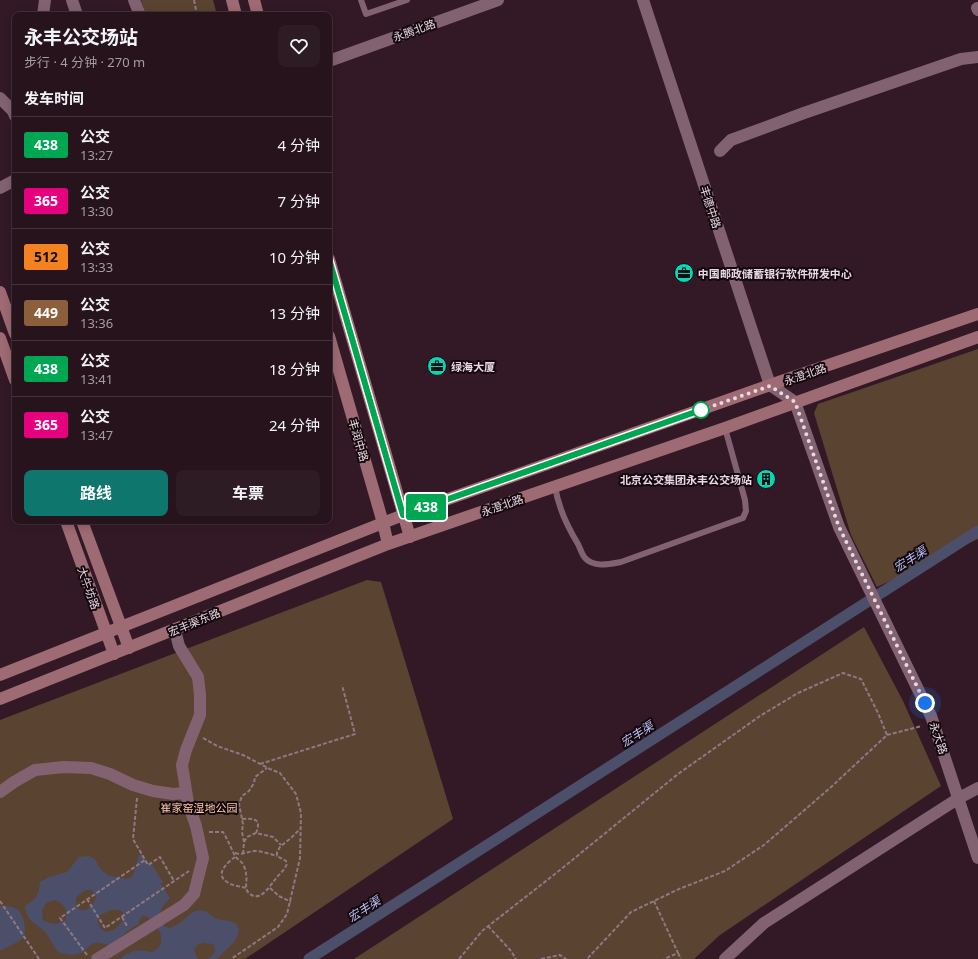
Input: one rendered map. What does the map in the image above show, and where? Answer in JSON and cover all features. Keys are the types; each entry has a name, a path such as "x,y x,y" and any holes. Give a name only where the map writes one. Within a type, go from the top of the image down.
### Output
{"street":[{"path":"43,12 45,0"},
{"path":"72,0 76,12"},
{"path":"134,0 139,12"},
{"path":"232,0 235,12"},
{"path":"254,0 257,12"},
{"name":"永腾北路","path":"332,60 498,0"},
{"name":"丰德中路","path":"643,0 770,386"},
{"path":"720,151 731,140 961,59 978,57"},
{"path":"0,98 12,110"},
{"path":"0,188 12,182"},
{"name":"丰润中路","path":"332,269 410,537"},
{"path":"0,292 12,326"},
{"name":"永澄北路","path":"383,524 403,515 978,314"},
{"name":"永澄北路","path":"388,544 725,428 978,337"},
{"path":"0,338 12,372"},
{"name":"丰润中路","path":"332,346 388,544"},
{"path":"770,386 795,402"},
{"name":"永大路","path":"795,402 839,527 934,723 978,858"},
{"name":"大牛坊路","path":"67,524 114,654"},
{"name":"大牛坊路","path":"83,524 129,648"},
{"name":"宏丰渠东路","path":"0,675 383,524"},
{"name":"宏丰渠东路","path":"0,699 388,544"},
{"path":"97,959 184,905 194,894 202,858 198,835 188,803 182,764 200,715 200,695 198,677 178,646 175,630"},
{"path":"0,792 34,770 64,767 91,768 138,786 173,794 186,793"},
{"path":"725,959 764,923 959,798 978,788"}],"lane":[{"path":"361,0 366,14 407,0"},
{"path":"554,486 567,525 585,558 593,562 606,565 621,562 743,518 746,511 745,500 725,428"}],"path":[{"path":"194,0 196,12"},
{"path":"459,959 482,930 560,870 678,774 760,716 798,693 843,673 861,679 878,712 886,735"},
{"path":"260,764 355,734 342,686"},
{"path":"587,959 631,912 678,889 724,871 764,845 830,788 886,735 934,723"},
{"path":"193,733 217,746 243,755 266,768 280,773 296,794 301,813 300,858 287,914 278,927 231,959"},
{"path":"243,854 244,842 239,804 242,796 249,791 254,783 255,777 266,768"},
{"path":"138,786 133,839 148,865 160,858 174,881"},
{"path":"242,819 256,820 259,827 256,833"},
{"path":"277,856 277,852 282,845 300,829"},
{"path":"198,835 206,832 223,832 236,857 243,863 246,874 246,888 249,894 255,896 270,888 272,882 284,870 287,864 286,861 277,856 260,852 252,851 243,854 235,853"},
{"path":"244,842 247,837 256,833 273,837 282,845"},
{"path":"236,857 224,867 222,872 224,879 228,883 246,888"},
{"path":"90,959 60,918 145,860"},
{"path":"87,899 105,928 191,870"},
{"path":"270,888 278,896 291,902"},
{"path":"0,901 38,959"},
{"path":"654,901 681,959"},
{"path":"488,926 511,951 516,959"},
{"path":"664,959 678,953"},
{"path":"541,959 560,955 566,959"}],"green space":[{"path":"141,0 213,0 216,12 145,12"},
{"path":"978,349 978,539 877,587 851,535 814,413 818,404"},
{"name":"崔家窑湿地公园","path":"367,580 381,582 453,819 245,959 0,959 0,720"},
{"path":"864,627 903,701 941,786 720,935 694,959 354,959"}],"water":[{"path":"141,853 148,865 151,863 163,882 161,884 170,898 162,907 159,916 165,927 178,924 196,911 206,911 214,918 237,924 239,931 235,941 217,959 208,959 215,953 213,944 203,943 197,945 194,950 198,959 119,959 134,951 152,952 161,944 161,934 155,924 143,915 139,924 109,945 96,943 90,945 80,954 64,954 58,952 45,932 31,921 26,912 25,906 36,896 39,890 40,882 49,877 67,872 79,857 89,856 95,859 101,870 108,875 125,879 132,877","holes":["86,890 92,890 96,897 94,902 87,910 81,910 76,907 76,897","55,900 62,904 66,910 66,920 54,924 43,920 42,911 46,903","112,910 119,910 123,912 124,917 117,928 106,932 100,928 98,921 100,915"]},
{"path":"0,906 12,907 20,912 25,933 22,939 18,942 0,951"}],"waterway":[{"name":"宏丰渠","path":"309,959 978,531"}],"bus line":[{"name":"438","path":"332,269 403,515 701,410"}],"place":[{"name":"中国邮政储蓄银行软件研发中心","path":"684,273"},
{"name":"绿海大厦","path":"437,366"},
{"name":"北京公交集团永丰公交场站","path":"766,479"}],"route":[{"path":"701,410 770,386 795,402 839,527 925,703"}]}
